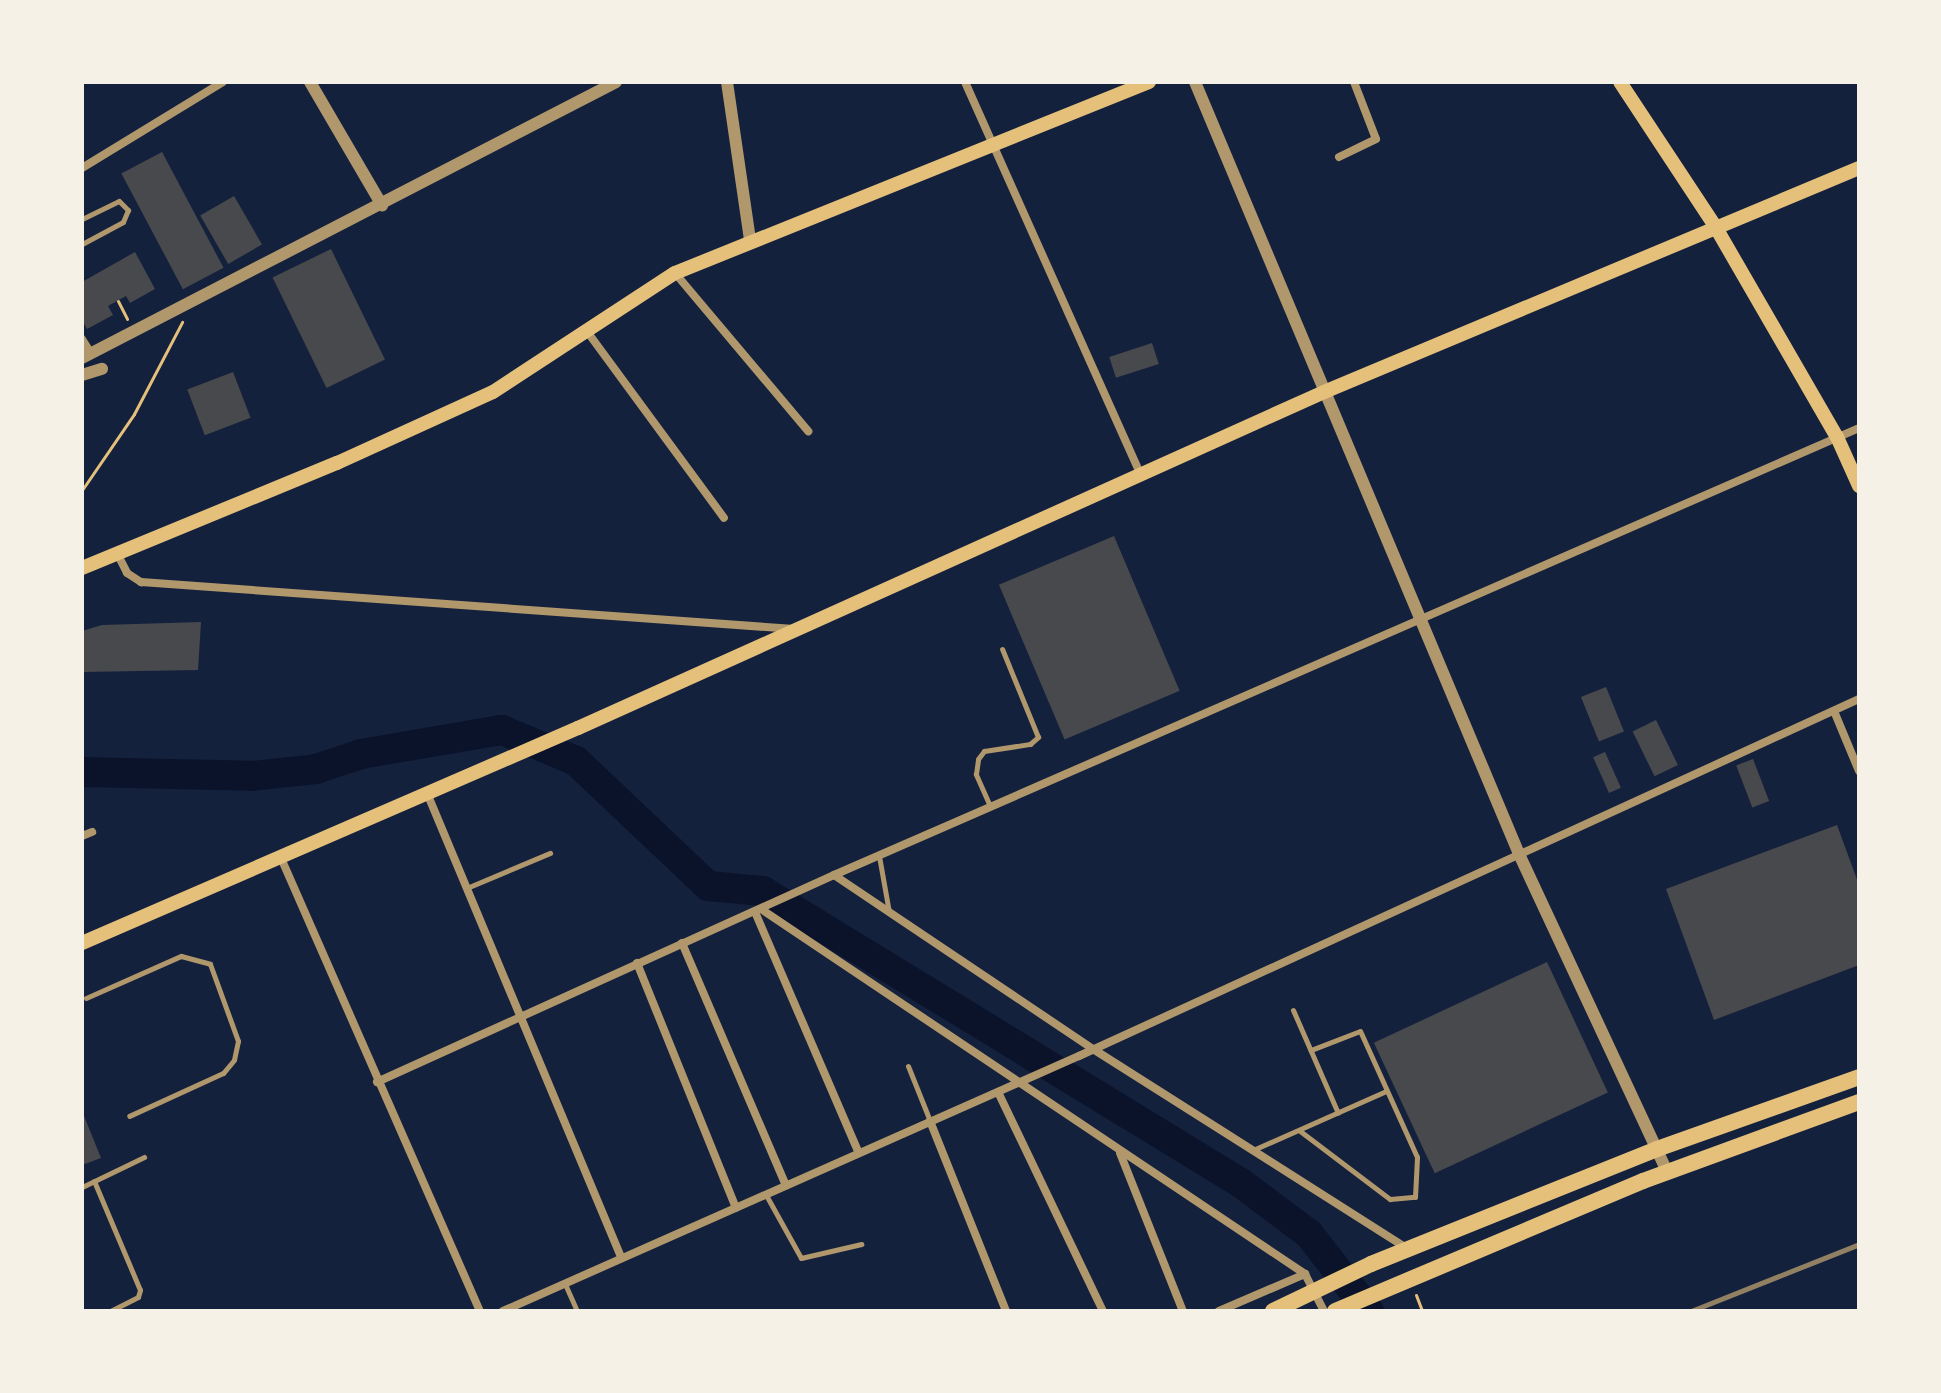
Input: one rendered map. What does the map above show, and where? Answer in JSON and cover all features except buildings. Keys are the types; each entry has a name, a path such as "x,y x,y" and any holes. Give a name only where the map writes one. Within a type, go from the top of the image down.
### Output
{"main road":[{"path":"85,565 118,555 493,392 675,273 750,239 1149,82"},
{"path":"1620,82 1715,226 1837,437 1859,486"},
{"path":"82,943 578,728 1324,392 1859,168"},
{"path":"1273,1311 1371,1264 1410,1251 1657,1149 1859,1077"},
{"path":"1342,1309 1667,1171 1859,1102"},
{"path":"1801,1123 1859,1108"}],"street":[{"path":"82,168 223,82"},
{"path":"310,82 382,205"},
{"path":"82,339 86,355 616,82"},
{"path":"727,82 750,239"},
{"path":"965,82 1141,475"},
{"path":"1195,82 1519,854 1667,1171"},
{"path":"1339,157 1376,139 1354,82"},
{"path":"675,273 808,431"},
{"path":"586,330 724,518"},
{"path":"82,375 102,369"},
{"path":"377,1082 834,875 1859,428"},
{"path":"118,555 127,573 141,582 798,629"},
{"path":"503,1311 1079,1056 1859,699"},
{"path":"1834,711 1859,771"},
{"path":"427,793 469,887 520,1018 621,1257"},
{"path":"82,836 92,832"},
{"path":"281,858 480,1311"},
{"path":"834,875 1093,1049 1410,1251"},
{"path":"758,911 1305,1274 1317,1290 1324,1311"},
{"path":"758,911 859,1153"},
{"path":"682,943 786,1186"},
{"path":"637,963 736,1208"},
{"path":"998,1092 1103,1311"},
{"path":"930,1121 1006,1311"},
{"path":"1120,1153 1183,1311"},
{"path":"1219,1311 1305,1274"}],"lane":[{"path":"82,219 119,201 128,210 123,222 82,244"},
{"path":"990,807 976,774 978,759 984,751 1030,744 1038,737 1002,649"},
{"path":"469,887 550,853"},
{"path":"879,856 889,912"},
{"path":"86,998 181,956 199,958 210,964 238,1041 234,1060 223,1073 129,1116"},
{"path":"1293,1010 1338,1113"},
{"path":"1300,1131 1390,1199 1415,1197 1417,1157 1360,1031 1311,1050"},
{"path":"908,1066 930,1121"},
{"path":"1253,1150 1386,1091"},
{"path":"82,1187 144,1157"},
{"path":"94,1181 140,1290 138,1297 110,1311"},
{"path":"766,1195 801,1258 861,1244"},
{"path":"564,1283 577,1311"}],"path":[{"path":"118,301 133,330"},
{"path":"82,490 134,414 178,334"}],"waterway":[{"path":"82,772 252,776 316,769 361,754 502,730 576,761 708,886 763,891 1241,1183 1309,1234 1369,1311"}],"railway":[{"path":"1691,1311 1859,1244"}]}
